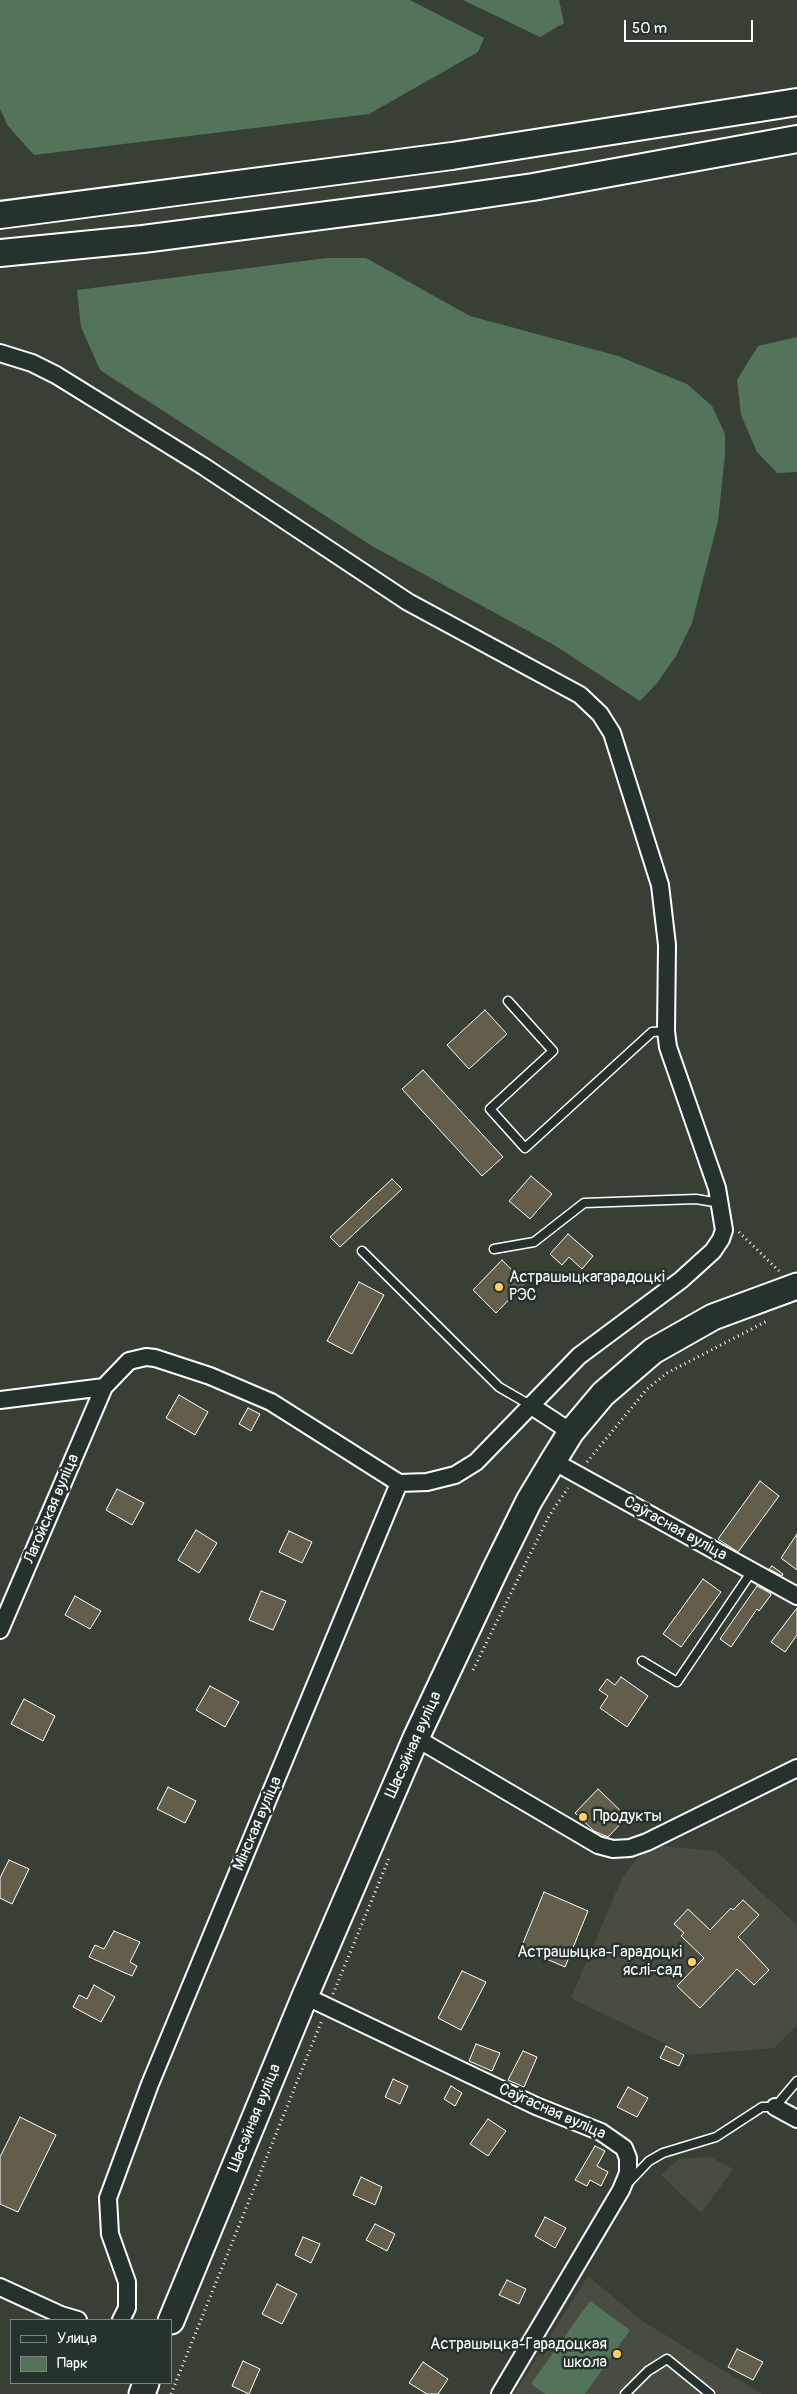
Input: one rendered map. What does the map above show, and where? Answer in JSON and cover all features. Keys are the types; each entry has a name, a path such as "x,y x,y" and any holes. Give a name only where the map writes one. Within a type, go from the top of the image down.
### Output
{"highway":[{"path":"0,215 452,156 797,102"},
{"path":"0,253 143,239 436,201 533,187 797,139"}],"main road":[{"name":"Шасэйная вуліца","path":"172,2319 305,1996 416,1738 529,1501 553,1461 571,1432 604,1394 653,1351 713,1317 796,1288"}],"street":[{"path":"0,353 32,363 56,375 203,466 408,602 580,695 600,714 612,733 660,885 667,945 666,1031 672,1060 709,1162 724,1230 721,1239 702,1262 579,1356 476,1462 455,1476 427,1482 399,1483 271,1402 184,1367 146,1356 129,1361 104,1387 0,1400"},
{"name":"Лагойская вуліца","path":"0,1630 104,1387"},
{"path":"530,1405 571,1432"},
{"name":"Саўгасная вуліца","path":"553,1461 797,1596"},
{"name":"Мінская вуліца","path":"121,2319 126,2308 127,2282 110,2234 108,2198 150,2084 399,1483"},
{"path":"416,1738 598,1845 613,1849 630,1848 647,1842 797,1768"},
{"name":"Саўгасная вуліца","path":"305,1996 536,2106 609,2136 624,2148 628,2158 628,2173 621,2190 500,2394"},
{"path":"775,2107 797,2119"},
{"path":"0,2286 60,2315 74,2319"}],"lane":[{"path":"508,1001 553,1051 490,1109 525,1148 652,1032 666,1031"},
{"path":"494,1249 534,1242 584,1203 696,1199 721,1211"},
{"path":"362,1251 499,1386 530,1405"},
{"path":"642,1660 677,1682 752,1571"},
{"path":"621,2190 649,2161 663,2153 716,2137 762,2107 775,2107 797,2081"},
{"path":"625,2394 648,2371 667,2359 710,2394"}],"path":[{"path":"721,1211 796,1288"},
{"path":"470,1677 549,1516 577,1475 647,1389 667,1373 772,1318"},
{"path":"171,2394 393,1850"}],"shaded area":[{"name":"Астрашыцка-Гарадоцкі яслі-сад","path":"649,1845 716,1851 797,1925 797,2025 774,2048 688,2055 571,1998 623,1876"},
{"path":"710,2157 733,2169 701,2213 661,2175 679,2159"},
{"name":"Астрашыцка-Гарадоцкая школа","path":"588,2276 642,2321 762,2394 514,2394"}],"green space":[{"path":"0,0 410,0 484,38 478,52 369,114 34,155 8,126 0,109"},
{"path":"463,0 559,0 564,23 540,37"},
{"path":"327,258 366,258 470,316 618,356 687,384 712,406 725,434 725,454 718,521 692,623 676,656 657,683 640,701 554,645 372,546 100,370 81,327 77,290"},
{"path":"797,337 797,472 777,473 757,452 741,415 737,380 758,346"},
{"path":"590,2301 630,2330 585,2394 545,2394 531,2384"}],"building":[{"path":"485,1010 507,1034 469,1069 447,1045"},
{"path":"423,1070 503,1157 482,1176 402,1089"},
{"path":"531,1176 552,1194 530,1219 509,1201"},
{"path":"392,1179 402,1189 340,1247 330,1237"},
{"path":"568,1234 593,1256 582,1269 569,1257 562,1265 550,1254"},
{"name":"Астрашыцкагарадоцкі РЭС","path":"502,1260 525,1283 496,1313 473,1290"},
{"path":"359,1282 384,1295 352,1354 327,1341"},
{"path":"179,1395 208,1412 195,1435 166,1418"},
{"path":"248,1408 260,1414 251,1431 239,1424"},
{"path":"760,1481 779,1496 738,1552 718,1539"},
{"path":"117,1489 144,1503 132,1525 106,1510"},
{"path":"196,1530 217,1543 199,1573 178,1560"},
{"path":"289,1531 312,1542 302,1563 279,1552"},
{"path":"797,1534 797,1570 781,1558"},
{"path":"772,1566 783,1574 782,1576 769,1569"},
{"path":"703,1579 721,1592 681,1647 663,1634"},
{"path":"757,1586 771,1595 759,1611 757,1609 731,1647 720,1639"},
{"path":"261,1591 286,1601 273,1630 249,1620"},
{"path":"75,1596 101,1611 90,1629 65,1615"},
{"path":"797,1608 797,1635 785,1652 771,1642"},
{"path":"621,1677 648,1696 627,1727 600,1708 608,1696 599,1690 607,1679 615,1685"},
{"path":"210,1686 239,1702 225,1727 196,1710"},
{"path":"24,1699 55,1716 43,1741 11,1724"},
{"path":"168,1787 196,1801 185,1823 157,1809"},
{"path":"598,1789 627,1817 608,1837 594,1831 575,1813"},
{"path":"9,1860 29,1869 12,1904 0,1898 0,1878"},
{"path":"544,1892 588,1911 565,1967 521,1948"},
{"path":"743,1900 759,1915 738,1937 769,1970 754,1985 737,1969 700,2008 677,1986 704,1958 681,1936 684,1933 674,1924 688,1909 710,1930 731,1908 733,1910"},
{"path":"114,1931 140,1942 130,1962 137,1966 132,1976 89,1957 95,1945 104,1949"},
{"path":"462,1971 486,1982 461,2030 438,2018"},
{"path":"94,1985 115,1997 101,2022 73,2007 79,1995 87,1999"},
{"path":"476,2044 500,2053 492,2071 469,2061"},
{"path":"666,2046 684,2055 679,2066 660,2058"},
{"path":"523,2051 537,2057 524,2087 508,2080"},
{"path":"393,2079 408,2086 400,2104 385,2097"},
{"path":"451,2086 462,2093 455,2106 444,2099"},
{"path":"628,2087 648,2098 637,2117 617,2107"},
{"path":"20,2117 56,2135 18,2212 0,2204 0,2157"},
{"path":"488,2119 506,2131 488,2156 470,2144"},
{"path":"595,2146 605,2151 597,2166 608,2172 601,2186 590,2180 587,2186 575,2180"},
{"path":"361,2177 382,2187 375,2205 353,2195"},
{"path":"545,2217 566,2228 555,2248 535,2236"},
{"path":"375,2224 395,2234 387,2251 366,2240"},
{"path":"303,2237 320,2244 311,2263 295,2255"},
{"path":"507,2280 526,2289 519,2304 499,2295"},
{"path":"277,2284 297,2294 282,2324 262,2314"},
{"path":"737,2349 763,2362 753,2380 728,2367"},
{"path":"243,2361 260,2369 249,2394 232,2386"},
{"path":"423,2362 448,2379 438,2394 427,2394 409,2383"}],"place":[{"name":"Астрашыцкагарадоцкі РЭС","path":"499,1287"},
{"name":"Продукты","path":"583,1817"},
{"name":"Астрашыцка-Гарадоцкі яслі-сад","path":"692,1962"},
{"name":"Астрашыцка-Гарадоцкая школа","path":"617,2354"}]}
